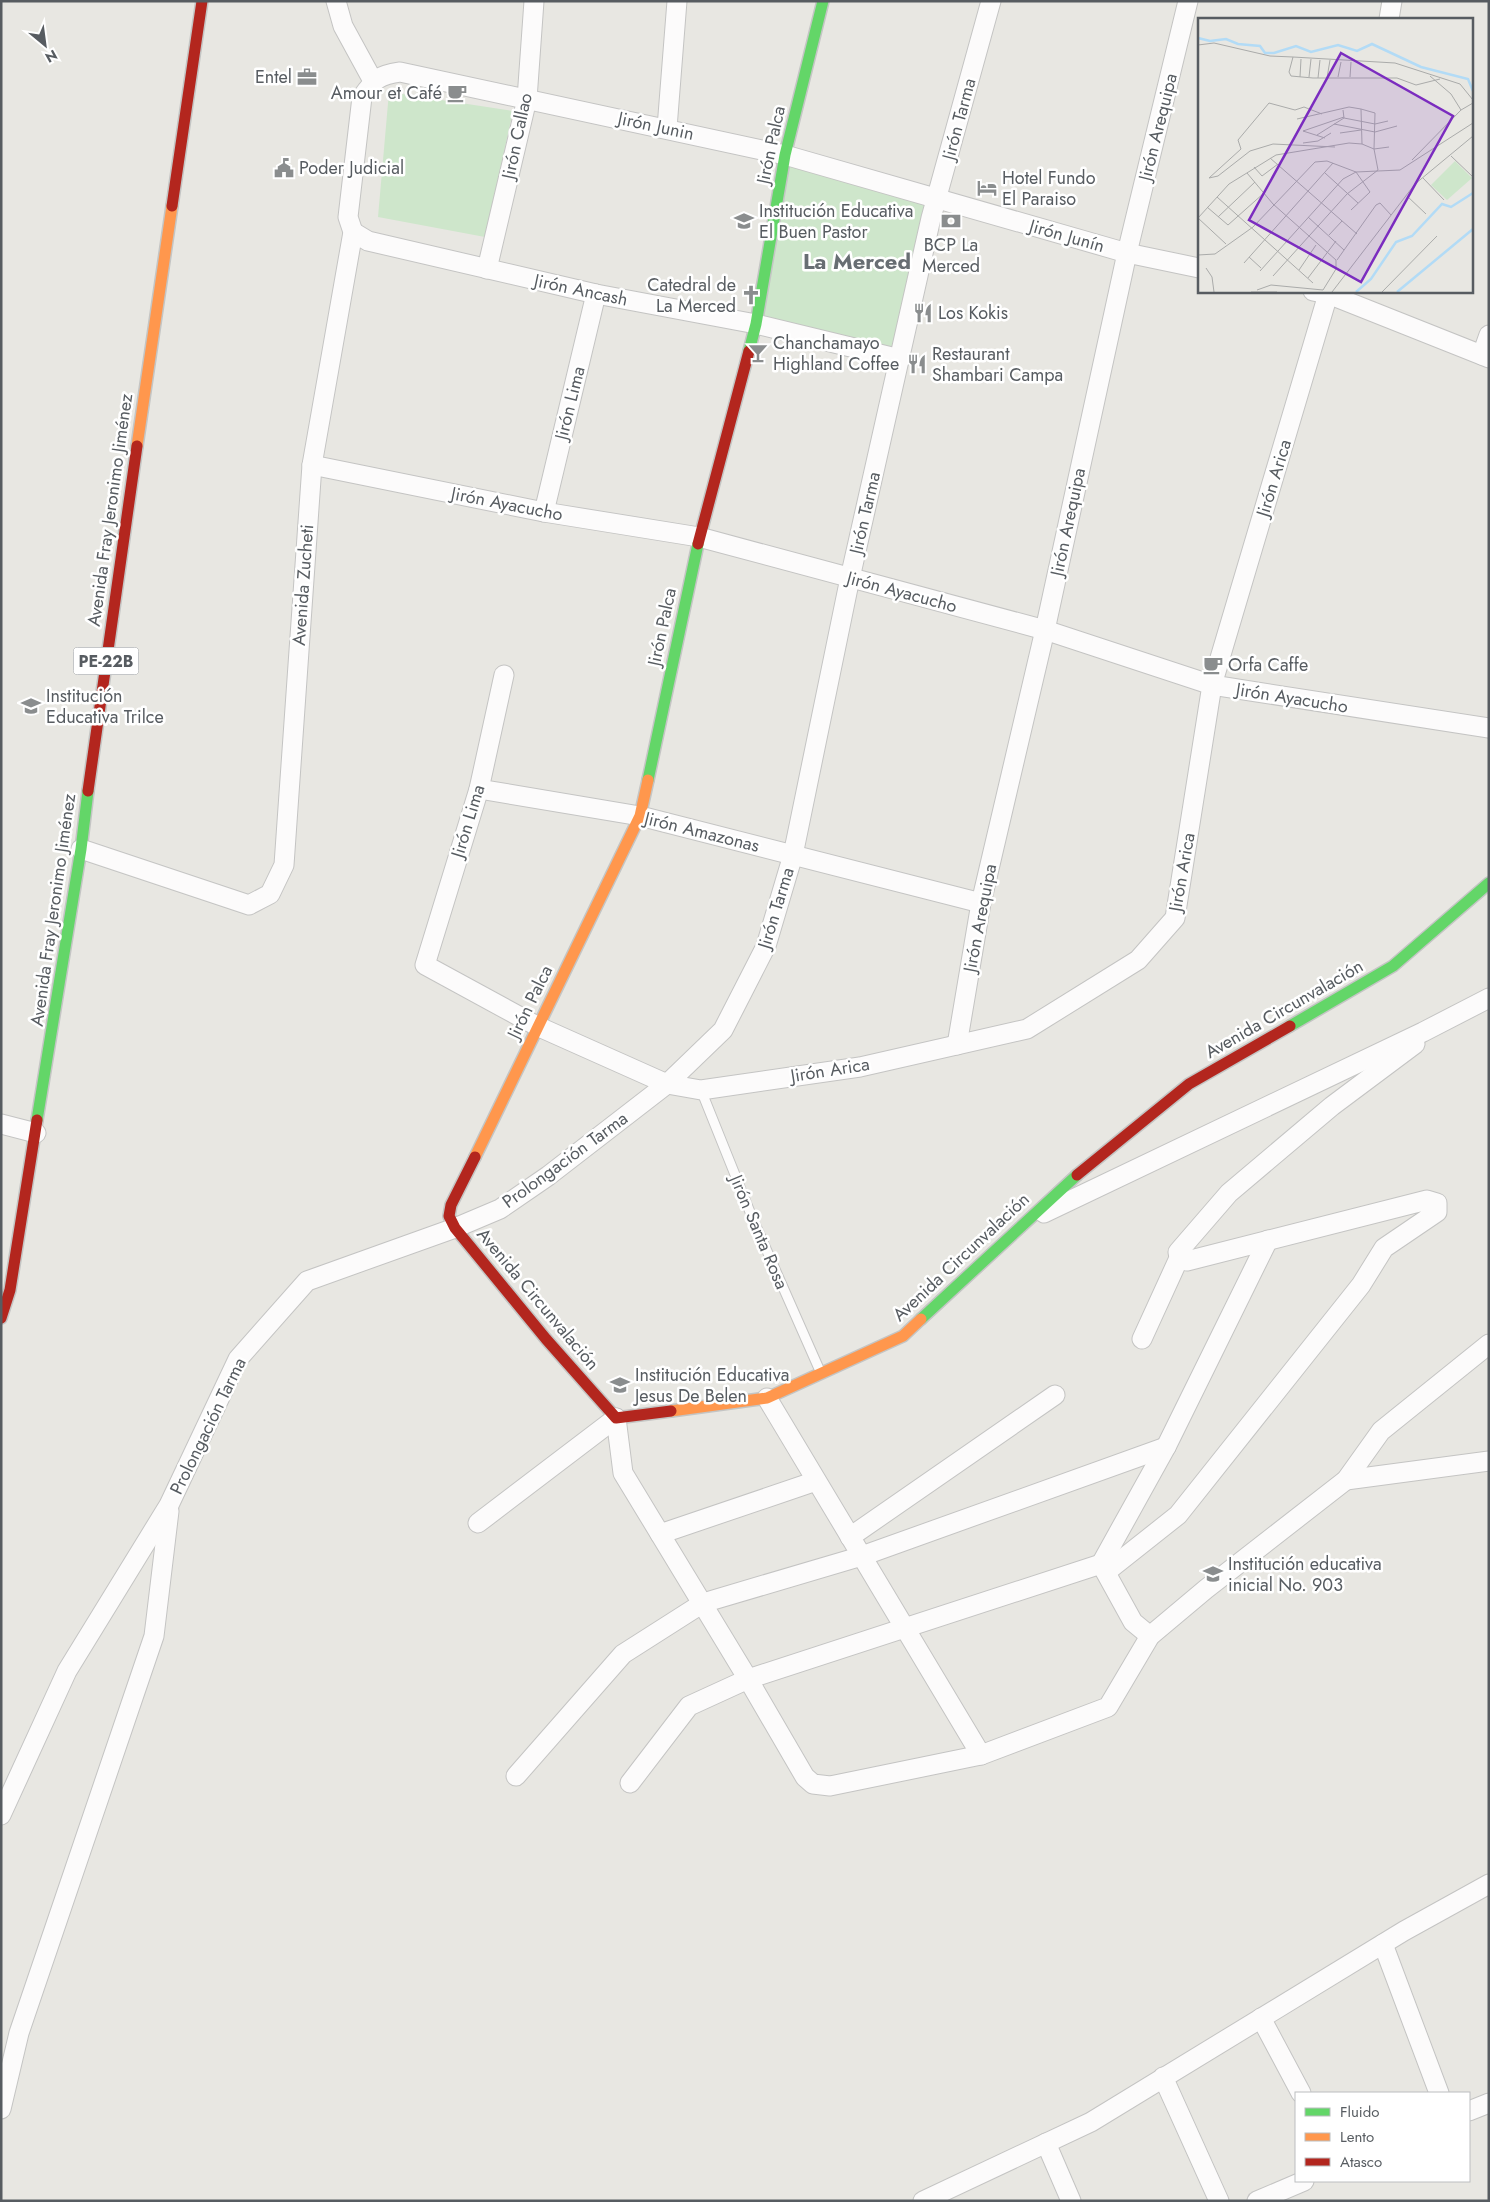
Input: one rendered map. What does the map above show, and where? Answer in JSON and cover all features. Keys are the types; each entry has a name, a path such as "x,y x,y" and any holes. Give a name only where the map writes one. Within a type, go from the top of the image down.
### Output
{"main road":[{"name":"Avenida Fray Jeronimo Jiménez","path":"1,1318 10,1290 81,849 98,717 202,1"},
{"name":"Jirón Palca","path":"455,1228 449,1216 451,1205 640,816 699,537 756,324 785,154 822,1"},
{"name":"Avenida Circunvalación","path":"455,1228 546,1338 616,1418 767,1398 903,1336 1072,1179 1190,1084 1393,966 1489,883"}],"street":[{"path":"336,1 343,26 373,81"},
{"name":"Jirón Callao","path":"487,270 527,99 534,1"},
{"path":"667,128 677,1"},
{"name":"Jirón Tarma","path":"666,1084 723,1030 766,946 793,855 850,578 937,198 991,1"},
{"name":"Jirón Arequipa","path":"957,1045 981,903 1045,630 1127,253 1188,1"},
{"path":"1388,18 1392,1"},
{"name":"Jirón Junin","path":"373,81 384,74 400,72 785,154 937,198"},
{"name":"Avenida Zucheti","path":"81,849 249,904 270,894 284,865 312,465 353,232 348,217 362,97 373,81"},
{"name":"Jirón Junín","path":"937,198 1127,253 1198,268"},
{"name":"Jirón Ancash","path":"353,232 368,241 487,270 596,294 756,324 900,358"},
{"path":"1323,292 1485,357 1489,335"},
{"name":"Jirón Arica","path":"424,965 537,1026 666,1084 701,1090 860,1067 1027,1029 1138,960 1175,918 1212,685 1323,292"},
{"name":"Jirón Lima","path":"544,512 596,294"},
{"name":"Jirón Ayacucho","path":"312,465 544,512 699,537 1045,630 1212,685 1489,728"},
{"name":"Jirón Lima","path":"424,965 479,789 504,675"},
{"name":"Jirón Amazonas","path":"479,789 640,816 981,903"},
{"path":"1025,1222 1423,1032 1489,998"},
{"path":"1142,1339 1179,1258 1178,1252 1229,1193 1332,1106 1404,1054 1415,1044 1423,1032"},
{"name":"Prolongación Tarma","path":"1,1815 66,1671 170,1505 238,1359 307,1281 455,1228 500,1209 548,1176 666,1084"},
{"path":"1,1124 36,1133"},
{"path":"630,1782 689,1706 748,1679 905,1628 1103,1568 1178,1515 1361,1285 1384,1248 1437,1212 1437,1204 1427,1200 1187,1261 1179,1258"},
{"path":"1103,1568 1166,1447 1268,1240"},
{"path":"616,1418 622,1473 703,1604 805,1777 813,1784 830,1786 981,1755 1108,1707 1150,1636 1206,1589 1346,1480 1381,1431 1489,1344"},
{"path":"850,1537 1055,1394"},
{"path":"767,1398 981,1755"},
{"path":"478,1523 616,1418"},
{"path":"516,1776 623,1654 703,1604 862,1556 1166,1447"},
{"path":"1346,1480 1489,1461"},
{"path":"660,1534 816,1481"},
{"path":"1,2109 19,2033 154,1636 170,1505"},
{"path":"1103,1568 1133,1622 1150,1636"},
{"path":"929,2199 1091,2122 1383,1944 1489,1884"},
{"path":"1383,1944 1439,2092"},
{"path":"1261,2018 1300,2092"},
{"path":"1163,2078 1219,2201"},
{"path":"1470,2111 1489,2103"},
{"path":"1046,2143 1072,2201"},
{"path":"1257,2201 1302,2182"}],"lane":[{"name":"Jirón Santa Rosa","path":"701,1090 752,1217 821,1373"}],"green space":[{"path":"389,92 513,111 485,237 378,217"},
{"path":"785,155 937,198 900,359 756,324"}],"traffic: fast":[{"path":"749,351 756,324 785,155 823,1"},
{"path":"648,780 698,544"},
{"path":"37,1120 81,849 88,791"},
{"path":"1290,1026 1393,966 1489,883"},
{"path":"921,1319 1077,1175"}],"traffic: slow":[{"path":"137,446 172,206"},
{"path":"475,1157 640,816 648,780"},
{"path":"671,1411 767,1398 903,1336 921,1319"}],"traffic: jam":[{"path":"172,206 202,1"},
{"path":"698,544 749,351"},
{"path":"88,791 137,446"},
{"path":"1077,1175 1189,1084 1290,1026"},
{"path":"1,1318 10,1290 37,1120"},
{"path":"475,1157 451,1205 449,1216 455,1228 546,1339 616,1418 671,1411"}],"place":[{"name":"Entel","path":"307,77"},
{"name":"Amour et Café","path":"457,93"},
{"name":"Poder Judicial","path":"284,168"},
{"name":"Hotel Fundo El Paraiso","path":"987,188"},
{"name":"Institución Educativa El Buen Pastor","path":"744,221"},
{"name":"BCP La Merced","path":"951,221"},
{"name":"Catedral de La Merced","path":"751,295"},
{"name":"Los Kokis","path":"923,313"},
{"name":"Chanchamayo Highland Coffee","path":"758,353"},
{"name":"Restaurant Shambari Campa","path":"917,364"},
{"name":"Orfa Caffe","path":"1213,665"},
{"name":"Institución Educativa Trilce","path":"31,706"},
{"name":"Institución Educativa Jesus De Belen","path":"620,1385"},
{"name":"Institución educativa inicial No. 903","path":"1213,1574"}],"district":[{"name":"La Merced","path":"857,261"}]}
